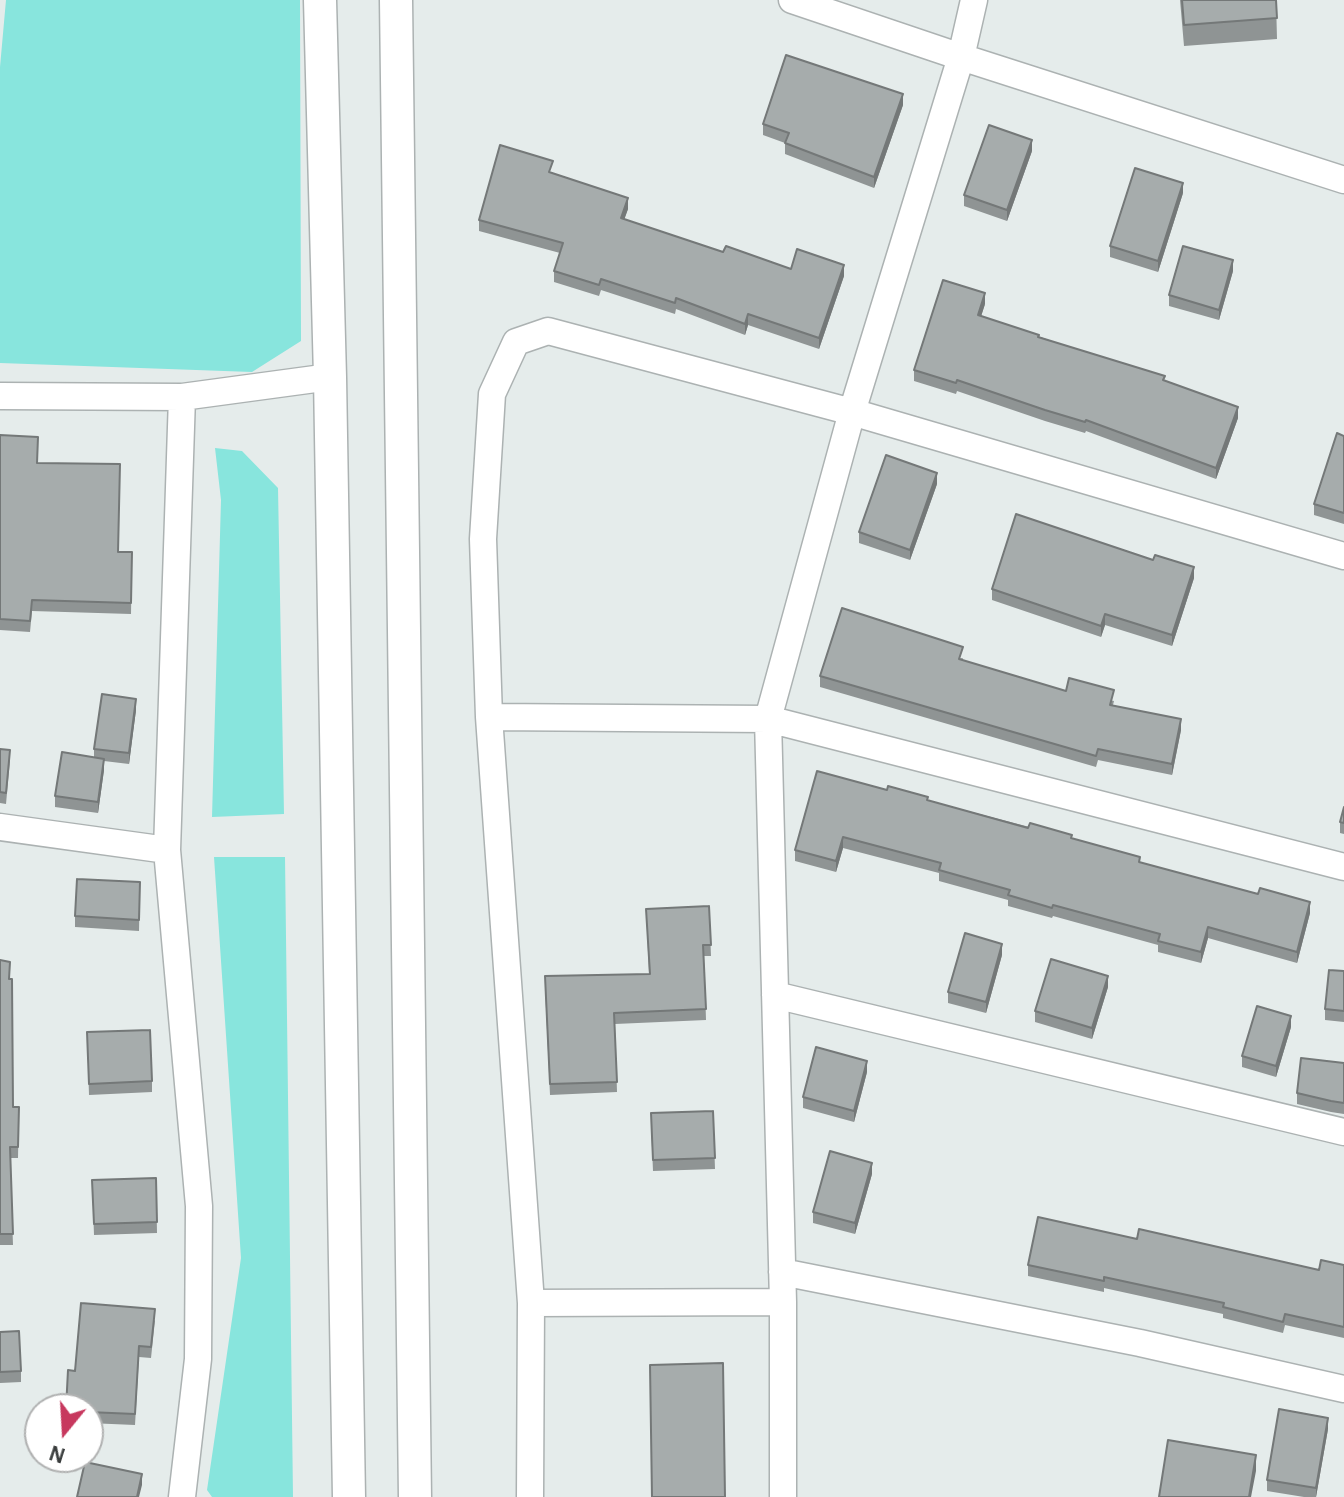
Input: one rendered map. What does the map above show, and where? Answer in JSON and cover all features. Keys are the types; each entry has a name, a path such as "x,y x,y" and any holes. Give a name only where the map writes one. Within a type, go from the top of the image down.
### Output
{"street":[{"path":"320,0 330,377 349,1497"},
{"path":"396,0 415,1497"},
{"path":"792,0 1344,180"},
{"path":"783,1497 783,1302 768,719 852,412 961,57 974,0"},
{"path":"530,1497 531,1303 489,717 483,539 492,394 516,342 548,331 852,412 1344,556"},
{"path":"0,396 182,397 330,377"},
{"path":"182,397 167,850 199,1206 198,1359 182,1497"},
{"path":"489,717 768,719 1344,867"},
{"path":"0,827 167,850"},
{"path":"775,995 1344,1132"},
{"path":"782,1272 1140,1343 1344,1389"},
{"path":"531,1303 783,1302"}],"shaded area":[{"path":"6,0 300,0 301,341 252,372 0,363 0,67"},
{"path":"215,448 242,451 278,488 284,814 212,817 221,500"},
{"path":"214,857 285,857 293,1497 212,1497 207,1490 241,1258"}],"building":[{"path":"1182,0 1276,0 1277,18 1184,25"},
{"path":"786,55 903,94 874,177 785,143 789,133 763,124"},
{"path":"989,125 1032,140 1007,210 964,195"},
{"path":"500,145 553,161 549,172 628,198 621,218 723,252 726,246 791,269 797,249 844,265 819,338 748,314 745,324 676,298 675,303 601,279 599,285 554,271 563,243 479,220"},
{"path":"1135,168 1183,183 1158,261 1110,246"},
{"path":"1183,246 1233,260 1219,310 1169,295"},
{"path":"943,280 985,293 978,315 1165,376 1163,380 1238,407 1216,468 1086,420 1045,410 957,380 956,383 914,370"},
{"path":"1337,433 1344,436 1344,513 1314,504"},
{"path":"0,435 38,437 37,463 120,464 118,552 132,552 131,603 32,600 30,621 0,619"},
{"path":"886,455 937,473 910,550 859,532"},
{"path":"1016,514 1153,560 1155,555 1194,567 1172,635 1105,614 1101,626 992,589"},
{"path":"842,608 963,647 959,659 1066,691 1069,678 1114,690 1110,705 1181,719 1172,764 1098,749 1096,756 820,676"},
{"path":"102,694 136,699 129,753 94,749"},
{"path":"0,749 10,750 6,793 0,792"},
{"path":"62,752 104,759 98,802 55,796"},
{"path":"817,771 887,790 888,786 1028,828 1030,823 1140,857 1139,862 1258,894 1260,888 1310,902 1297,952 1208,927 1201,952 1158,941 1160,934 1008,895 1010,890 939,870 941,863 843,837 836,861 795,850"},
{"path":"77,879 140,882 139,920 75,916"},
{"path":"709,906 711,945 703,945 706,1009 614,1013 617,1082 550,1084 545,976 650,974 646,909"},
{"path":"965,933 1002,944 986,1002 948,992"},
{"path":"1051,959 1108,976 1092,1028 1035,1011"},
{"path":"0,960 10,962 13,1107 19,1107 18,1147 10,1147 13,1234 0,1234"},
{"path":"1329,970 1344,971 1344,1011 1325,1009"},
{"path":"1257,1006 1291,1016 1276,1066 1242,1056"},
{"path":"150,1030 152,1081 89,1084 87,1032"},
{"path":"816,1047 867,1061 854,1111 803,1097"},
{"path":"1301,1058 1344,1063 1344,1103 1297,1093"},
{"path":"713,1111 715,1158 653,1160 651,1113"},
{"path":"830,1151 872,1163 855,1223 813,1212"},
{"path":"156,1178 157,1222 94,1224 92,1180"},
{"path":"1038,1217 1137,1239 1139,1229 1319,1270 1321,1260 1344,1265 1344,1327 1285,1314 1283,1322 1223,1307 1224,1303 1104,1277 1104,1281 1028,1265"},
{"path":"81,1303 155,1309 151,1347 139,1346 135,1414 104,1413 104,1393 67,1393 68,1370 75,1371"},
{"path":"19,1331 21,1371 0,1372 0,1332"},
{"path":"723,1363 725,1497 652,1497 650,1365"},
{"path":"1279,1409 1328,1418 1316,1488 1267,1480"},
{"path":"1168,1440 1256,1455 1249,1497 1159,1497"},
{"path":"104,1466 142,1474 137,1497 77,1497 82,1473 104,1473"}]}
